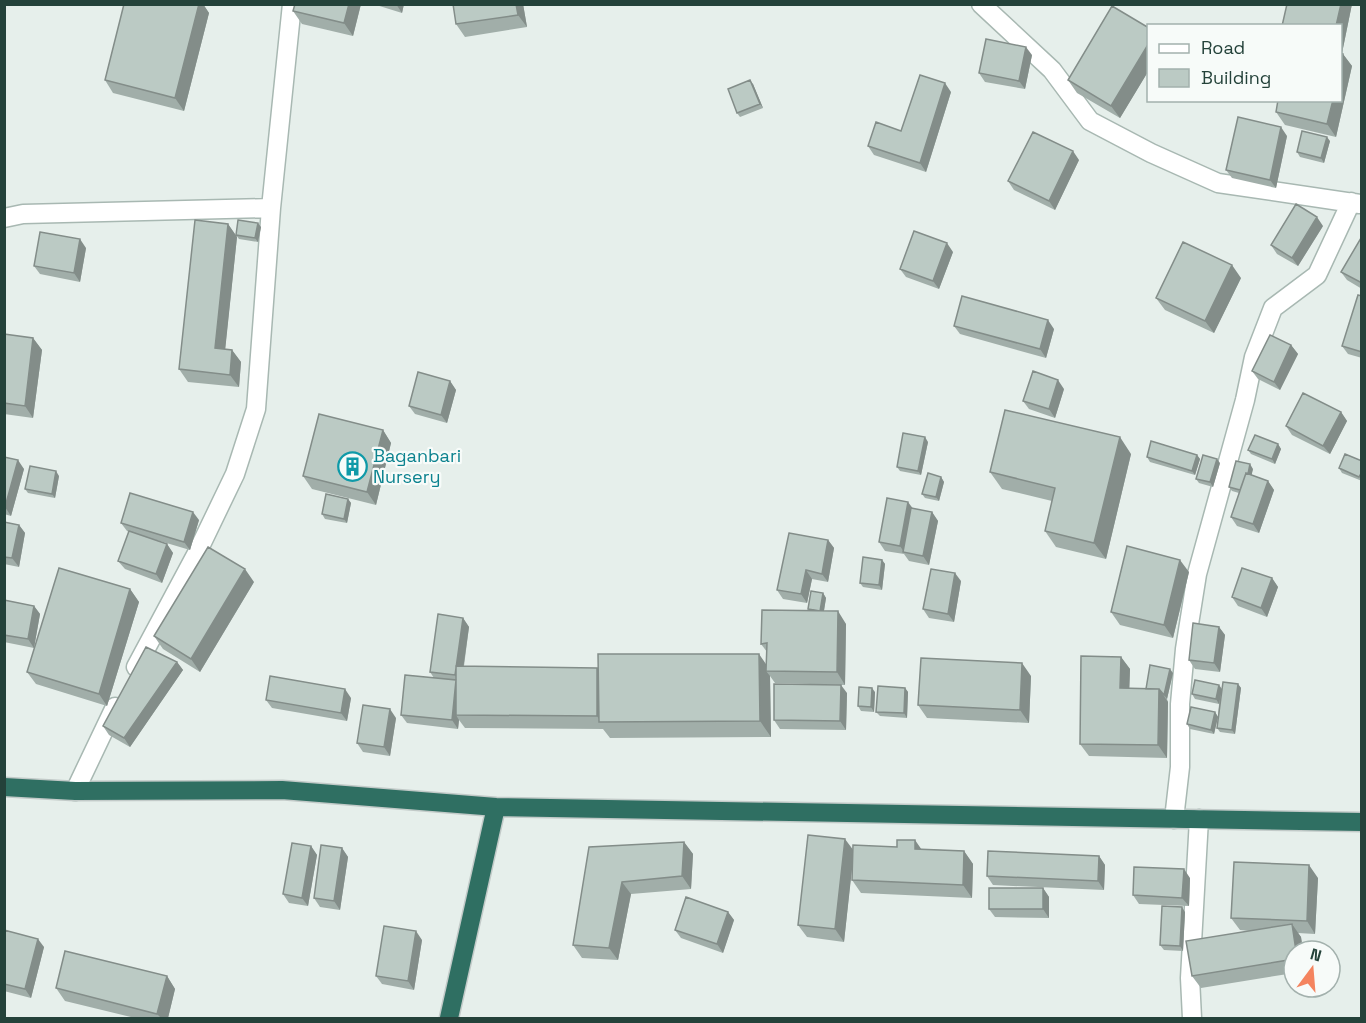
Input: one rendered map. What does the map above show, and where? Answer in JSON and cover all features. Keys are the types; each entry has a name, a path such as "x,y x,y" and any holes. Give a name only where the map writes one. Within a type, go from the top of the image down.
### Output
{"highway":[{"path":"4,788 75,791 282,790 496,807 1362,822"},
{"path":"448,1018 496,807"}],"street":[{"path":"75,791 235,474 256,409 271,208 292,4"},
{"path":"981,4 1053,70 1090,121 1151,153 1218,183 1356,204 1317,275 1273,308 1254,357 1245,400 1197,574 1185,649 1180,704 1180,767 1174,819"},
{"path":"4,218 22,214 271,208"},
{"path":"1192,1018 1190,978 1199,819"}],"building":[{"path":"124,4 199,4 175,98 105,80"},
{"path":"295,4 349,4 344,23 293,11"},
{"path":"453,4 516,4 518,15 456,24"},
{"path":"1287,4 1341,4 1336,24 1282,24"},
{"path":"1112,6 1147,27 1147,46 1111,106 1068,80"},
{"path":"986,39 1026,47 1019,81 979,73"},
{"path":"920,75 945,83 920,163 868,146 876,122 901,131"},
{"path":"750,80 760,104 737,113 728,89"},
{"path":"1278,102 1332,102 1327,124 1276,112"},
{"path":"1238,117 1281,127 1270,180 1226,170"},
{"path":"1302,131 1327,137 1321,158 1297,152"},
{"path":"1033,132 1073,151 1049,201 1008,181"},
{"path":"1296,204 1317,217 1292,258 1271,245"},
{"path":"195,220 228,224 215,348 232,350 230,375 179,369"},
{"path":"238,220 258,223 255,238 236,235"},
{"path":"914,231 947,243 933,281 900,269"},
{"path":"40,232 80,239 74,273 34,266"},
{"path":"1362,239 1362,283 1341,272"},
{"path":"1183,242 1232,265 1205,321 1156,298"},
{"path":"1358,295 1362,296 1362,352 1342,346"},
{"path":"962,296 1048,320 1040,349 954,326"},
{"path":"4,334 33,338 25,406 4,403"},
{"path":"1270,335 1291,345 1274,382 1252,371"},
{"path":"1033,371 1058,380 1049,409 1023,401"},
{"path":"418,372 450,381 441,415 409,406"},
{"path":"1303,393 1341,412 1323,446 1286,426"},
{"path":"1005,410 1120,437 1094,543 1045,531 1055,488 990,472"},
{"name":"Baganbari Nursery","path":"319,414 383,430 367,492 303,476"},
{"path":"903,433 925,437 918,471 897,467"},
{"path":"1255,435 1278,444 1272,459 1248,450"},
{"path":"1151,441 1197,455 1192,471 1147,457"},
{"path":"1345,454 1362,461 1362,472 1359,477 1339,468"},
{"path":"1203,455 1217,459 1210,482 1196,479"},
{"path":"4,457 18,460 5,507 4,507"},
{"path":"1236,461 1250,464 1240,490 1229,487"},
{"path":"30,466 56,471 52,494 25,489"},
{"path":"928,473 941,477 936,497 922,494"},
{"path":"1246,473 1268,481 1253,524 1231,517"},
{"path":"130,493 193,512 184,542 121,523"},
{"path":"326,494 348,499 344,519 322,514"},
{"path":"887,498 908,502 900,546 879,542"},
{"path":"911,508 932,512 923,556 903,552"},
{"path":"4,522 19,525 12,558 4,557"},
{"path":"129,531 167,544 156,574 118,561"},
{"path":"789,533 828,540 822,574 806,570 801,594 777,590"},
{"path":"1127,546 1180,560 1164,625 1111,612"},
{"path":"208,547 245,569 191,659 154,636"},
{"path":"863,557 882,560 879,585 860,583"},
{"path":"59,568 130,589 99,694 27,672"},
{"path":"1242,568 1272,578 1261,608 1232,597"},
{"path":"931,569 955,573 948,614 923,609"},
{"path":"811,591 823,593 820,611 808,609"},
{"path":"4,600 34,606 28,639 4,635"},
{"path":"762,610 838,611 837,672 766,671 767,643 761,644"},
{"path":"438,614 463,618 455,675 430,672"},
{"path":"1193,623 1219,627 1214,663 1189,660"},
{"path":"146,647 177,662 124,738 103,726"},
{"path":"598,654 759,654 760,721 599,722"},
{"path":"1081,656 1121,657 1120,688 1159,689 1158,745 1080,744"},
{"path":"921,658 1022,663 1020,710 918,705"},
{"path":"1150,665 1170,669 1164,695 1159,689 1146,689"},
{"path":"456,666 597,668 597,716 456,715"},
{"path":"405,675 456,680 452,720 401,715"},
{"path":"270,676 345,689 341,713 266,700"},
{"path":"1195,680 1219,685 1216,699 1192,694"},
{"path":"1223,682 1238,684 1232,730 1217,728"},
{"path":"774,684 841,685 840,721 774,720"},
{"path":"878,686 905,688 904,713 876,712"},
{"path":"859,687 872,688 871,707 858,706"},
{"path":"363,705 390,709 384,747 357,743"},
{"path":"1191,707 1215,712 1211,730 1187,724"},
{"path":"808,835 845,839 835,929 798,925"},
{"path":"897,840 915,840 915,849 964,851 963,885 852,880 853,845 897,847"},
{"path":"684,842 682,876 622,882 609,948 573,945 589,847"},
{"path":"292,843 311,846 302,898 283,894"},
{"path":"321,845 342,848 334,901 314,898"},
{"path":"988,851 1099,856 1098,881 987,876"},
{"path":"1234,862 1309,865 1307,921 1231,918"},
{"path":"1134,867 1184,869 1182,898 1133,895"},
{"path":"989,888 1043,888 1043,909 989,909"},
{"path":"686,897 728,912 717,944 675,930"},
{"path":"1162,906 1182,907 1180,946 1160,945"},
{"path":"1292,924 1294,939 1282,939 1282,961 1192,976 1186,941"},
{"path":"384,926 416,931 408,981 376,976"},
{"path":"4,930 38,939 25,989 4,984"},
{"path":"65,951 167,976 157,1014 56,988"}],"place":[{"name":"Baganbari Nursery","path":"352,466"}]}
